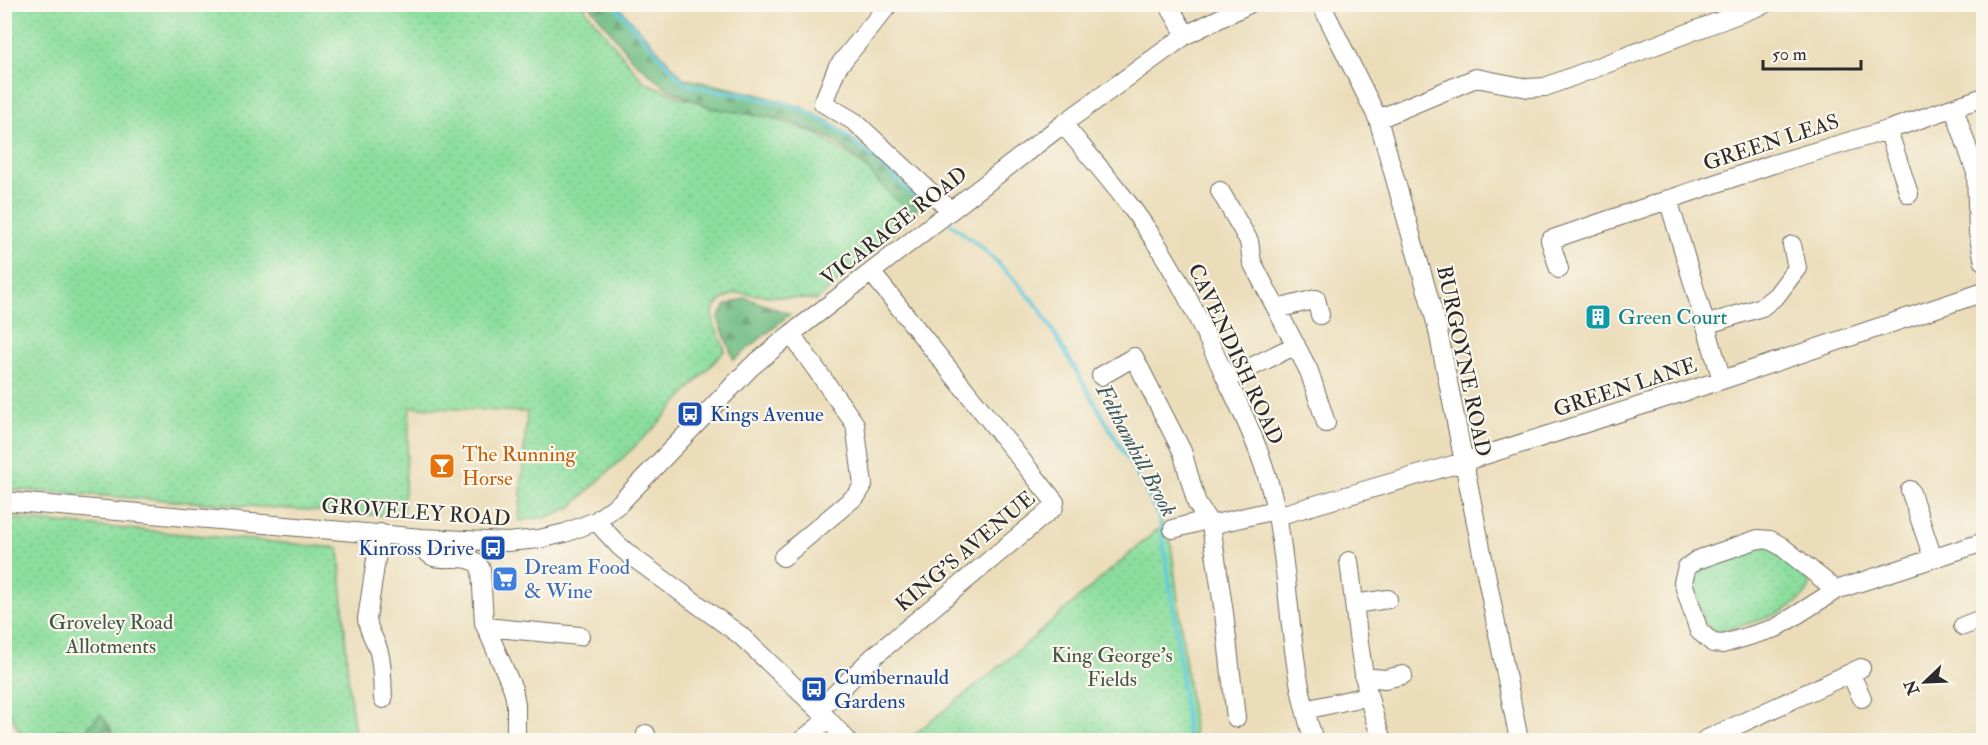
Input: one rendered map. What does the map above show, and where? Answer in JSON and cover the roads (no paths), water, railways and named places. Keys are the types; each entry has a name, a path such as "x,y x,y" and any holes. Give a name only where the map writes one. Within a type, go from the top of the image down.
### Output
{"street":[{"path":"889,4 837,68 823,103 855,122 950,210"},
{"path":"1168,4 1186,35"},
{"name":"VICARAGE ROAD","path":"596,521 620,503 751,367 791,334 1063,124 1186,35 1249,4"},
{"name":"BURGOYNE ROAD","path":"1321,4 1378,119 1437,326 1519,741"},
{"path":"1378,119 1476,78 1528,88 1545,87 1765,4"},
{"name":"GREEN LEAS","path":"1559,269 1550,240 1773,164 1888,130 1983,97"},
{"path":"1954,108 1976,173 1978,233 1983,262"},
{"name":"CAVENDISH ROAD","path":"1063,124 1106,175 1158,245 1190,300 1258,449 1276,513 1305,710 1314,741"},
{"path":"1888,130 1909,194"},
{"path":"1220,190 1249,241 1252,262 1309,371 1326,423"},
{"path":"1668,199 1722,380"},
{"path":"1705,324 1762,307 1777,295 1797,268 1792,245"},
{"name":"KING'S AVENUE","path":"823,715 873,657 1054,507 1054,502 871,272"},
{"name":"GREEN LANE","path":"1173,529 1276,513 1463,462 1722,380 1983,292"},
{"path":"1277,309 1316,299 1320,315"},
{"path":"783,557 857,495 863,485 855,424 791,334"},
{"path":"1227,379 1296,345"},
{"path":"1101,376 1134,357 1182,451 1197,504 1208,523 1224,613 1236,718"},
{"path":"1910,490 1933,558"},
{"name":"GROVELEY ROAD","path":"4,501 422,538 507,543 565,533 596,521"},
{"path":"596,521 625,551 740,635 847,741"},
{"path":"380,533 367,619 369,632 377,646 383,699"},
{"path":"422,538 425,551 434,556 469,559 479,565 486,627 513,689 516,705 516,741"},
{"path":"1836,590 1781,546 1770,540 1758,539 1697,560 1687,567 1683,582 1699,631 1713,643 1723,644 1776,628 1836,590 1983,542"},
{"path":"1349,561 1367,696 1382,741"},
{"path":"1354,604 1388,599"},
{"path":"486,627 580,636"},
{"path":"1705,741 1856,670 1862,698"},
{"path":"1364,677 1385,679 1403,675"},
{"path":"1305,710 1367,696"},
{"path":"802,741 823,715"}],"waterway":[{"name":"Felthamhill Brook","path":"613,4 684,83 703,89 771,101 809,113 861,147 922,203"},
{"name":"Felthamhill Brook","path":"950,223 982,248 1015,280 1040,309 1144,487 1160,520 1176,626 1188,740"}],"place":[{"name":"Green Court","path":"1598,317"},
{"name":"Kings Avenue","path":"690,414"},
{"name":"The Running Horse","path":"442,466"},
{"name":"Kinross Drive","path":"493,548"},
{"name":"Dream Food & Wine","path":"505,579"},
{"name":"Cumbernauld Gardens","path":"814,689"}],"park label":[{"name":"Groveley Road Allotments","path":"111,634"},
{"name":"King George’s Fields","path":"1112,667"}]}
